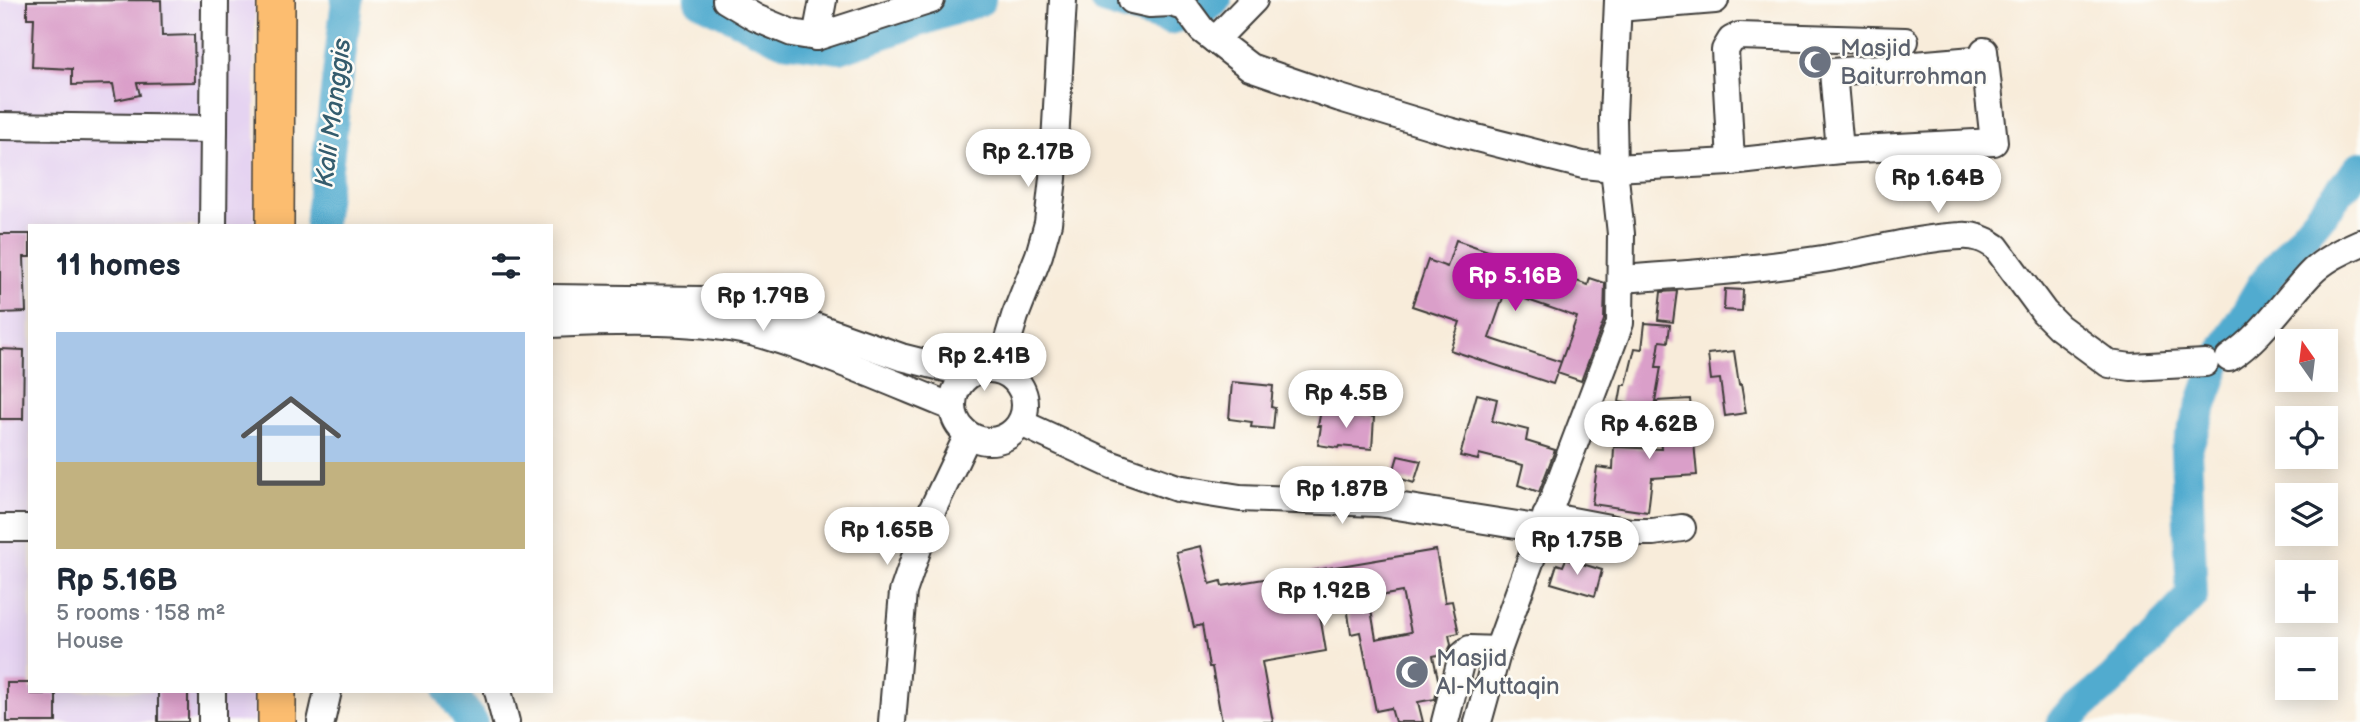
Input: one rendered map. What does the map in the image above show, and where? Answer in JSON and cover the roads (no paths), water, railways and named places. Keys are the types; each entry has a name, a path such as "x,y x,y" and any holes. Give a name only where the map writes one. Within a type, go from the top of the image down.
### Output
{"highway":[{"path":"275,224 276,0"},
{"path":"277,693 277,722"}],"street":[{"path":"213,224 215,0"},
{"path":"726,0 756,18 780,28 816,37 931,0"},
{"path":"816,37 823,0"},
{"path":"1132,0 1150,4 1171,3 1185,7 1209,35 1250,67 1340,98 1463,135 1583,165 1614,169 1731,162 1840,150 1994,142 1984,55 1833,72 1840,150"},
{"path":"1209,35 1254,0"},
{"path":"1478,722 1498,650 1620,323 1621,234 1614,169 1613,117 1618,4 1715,0"},
{"path":"999,369 1048,223 1063,4"},
{"path":"1731,162 1725,50 1731,40 1739,36 1905,41"},
{"path":"0,126 214,129"},
{"path":"1622,279 1719,272 1948,238 1976,237 1987,240 1996,247 2044,312 2059,327 2109,364 2131,367 2217,361 2256,338 2310,274 2342,251 2360,243"},
{"path":"553,298 703,300 766,309 901,357 970,374"},
{"path":"553,324 692,324 751,333 836,361 952,407"},
{"path":"979,369 999,369 1009,374 1023,391 1025,413 1021,423 1003,439 979,440 968,435 954,418 952,407 956,388 970,374 979,369"},
{"path":"1021,423 1112,465 1177,488 1240,498 1378,503 1630,532 1682,528"},
{"path":"892,722 903,592 928,519 968,435"},
{"path":"0,528 28,528"},
{"path":"1445,722 1462,656 1470,649 1498,650"},
{"path":"212,693 212,722"},
{"path":"321,722 328,693"},
{"path":"499,693 506,722"}],"waterway":[{"name":"Kali Manggis","path":"320,224 347,0"},
{"name":"Kali Manggis","path":"700,0 782,40 839,48 980,0"},
{"name":"Kali Manggis","path":"1106,0 1170,19 1204,9 1216,0"},
{"path":"2062,722 2112,680 2192,596 2186,451 2217,362 2263,284 2360,167"},
{"name":"Kali Manggis","path":"451,693 472,722"}],"place":[{"name":"Masjid Baiturrohman","path":"1815,62"},
{"name":"Masjid Al-Muttaqin","path":"1412,672"}]}
